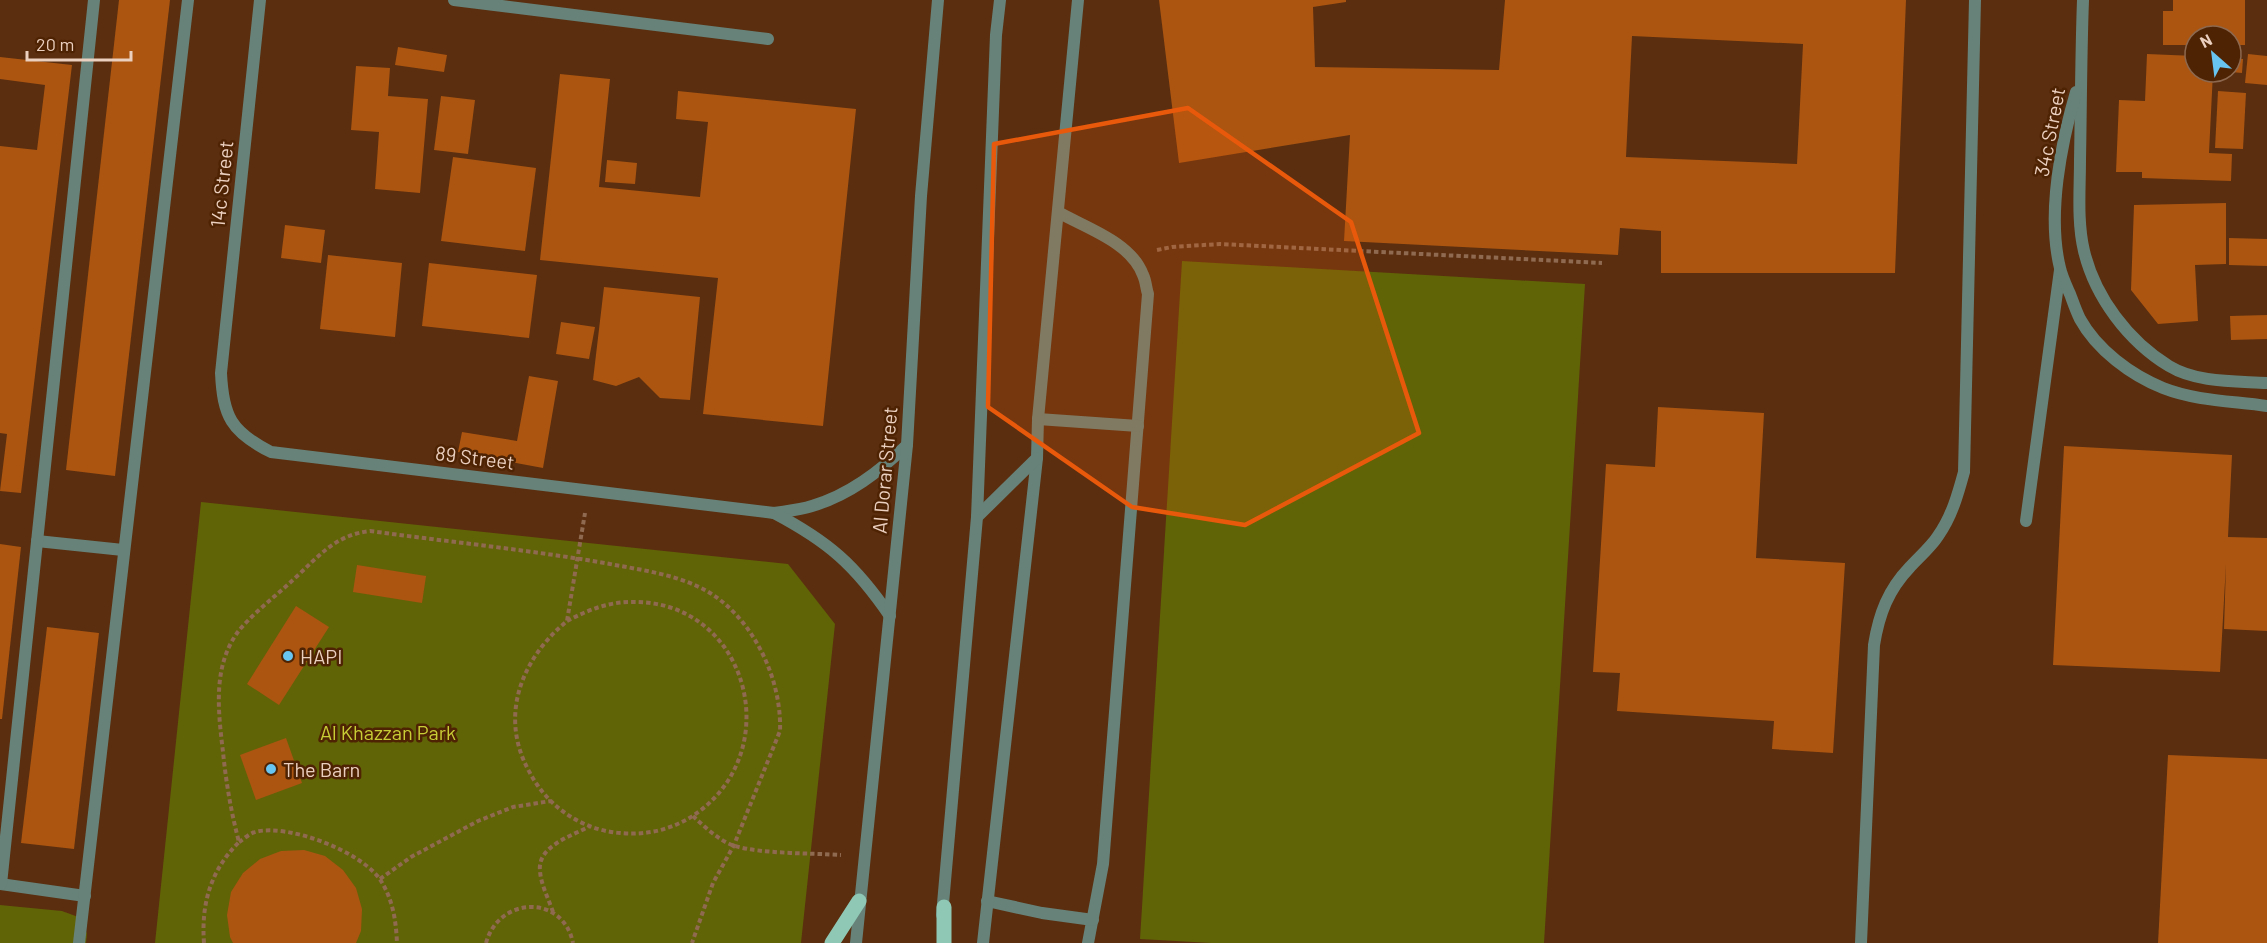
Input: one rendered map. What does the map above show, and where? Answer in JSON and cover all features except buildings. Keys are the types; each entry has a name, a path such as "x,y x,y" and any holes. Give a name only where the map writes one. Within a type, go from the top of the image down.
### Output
{"main road":[{"path":"832,943 859,901"},
{"path":"944,907 944,943"}],"street":[{"path":"85,896 1,884 94,0"},
{"path":"79,943 188,0"},
{"name":"14c Street","path":"221,373 260,0"},
{"path":"454,0 768,39"},
{"name":"Al Dorar Street","path":"856,943 907,445 921,196 938,0"},
{"path":"938,943 944,907 977,517 996,35 1000,0"},
{"path":"982,943 1037,458 1038,419 1078,0"},
{"path":"1861,943 1874,645 1877,624 1894,586 1937,537 1949,517 1964,472 1975,0"},
{"path":"2080,79 2083,0"},
{"name":"34c Street","path":"2080,79 2068,120 2059,175 2056,243 2060,270 2081,320 2097,342 2117,361 2139,376 2164,388 2190,396 2267,406"},
{"name":"34c Street","path":"2080,79 2080,214 2084,250 2096,285 2115,317 2140,344 2170,366 2205,379 2267,383"},
{"path":"1058,212 1115,243 1131,255 1143,274 1148,294 1102,864 1089,943"},
{"path":"2026,521 2060,270"},
{"name":"89 Street","path":"221,373 222,398 231,422 248,440 271,452 774,513 812,506 847,492 879,471 907,445"},
{"path":"1038,419 1138,426"},
{"path":"977,517 1037,458"},
{"name":"89 Street","path":"774,513 809,531 840,555 868,584 890,616"},
{"path":"37,541 123,550"},
{"path":"987,901 1042,913 1093,920"}],"path":[{"path":"1131,255 1172,247 1220,244 1602,263"},
{"path":"567,621 588,490"},
{"path":"239,842 231,813 218,711 218,693 225,659 241,628 332,544 357,532 370,531 577,558 680,579 705,590 743,624 758,645 769,669 781,716 780,730 734,846 713,883 692,943"},
{"path":"633,601 655,604 677,610 698,622 715,636 730,655 740,675 746,697 748,720 745,742 738,765 727,785 693,816 674,826 653,832 632,834 610,832 569,816 536,784 517,742 515,719 517,696 524,674 535,654 549,636 567,621 587,610 610,604 633,601"},
{"path":"380,879 411,857 478,821 513,807 551,801"},
{"path":"693,816 710,832 734,846 864,856"},
{"path":"573,943 569,930 554,913 540,871 541,860 550,847 590,826"},
{"path":"204,943 203,922 206,899 213,877 225,856 239,842 254,832 300,834 343,851 363,863 380,879 394,908 397,943 402,943"},
{"path":"486,943 497,920 507,913 530,906 554,913"}],"highlighted area":[{"path":"1188,108 1351,222 1419,433 1245,525 1132,507 988,407 994,144"}],"green space":[{"path":"1182,261 1585,284 1544,943 1211,943 1140,939"},
{"name":"Al Khazzan Park","path":"201,502 788,564 835,624 801,943 155,943"},
{"path":"0,905 62,911 81,918 87,934 86,943 0,943"}],"place":[{"name":"HAPI","path":"288,656"},
{"name":"The Barn","path":"271,769"}]}
